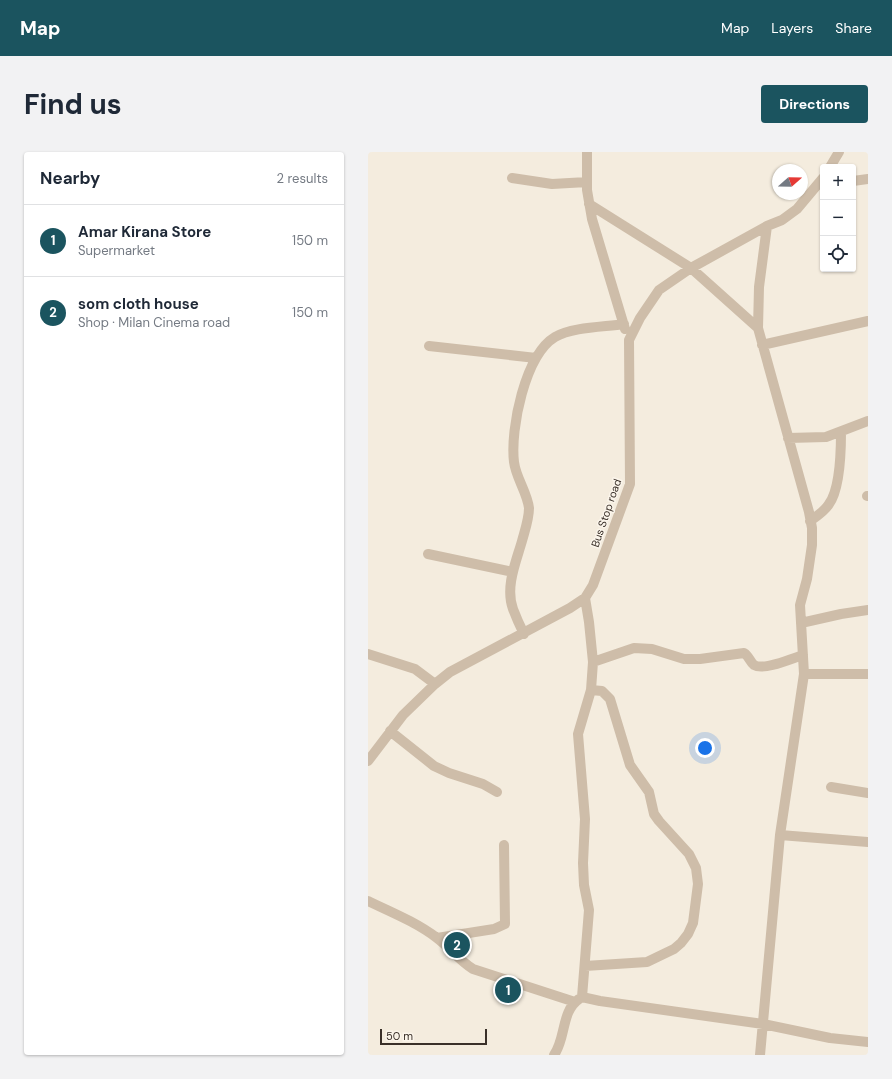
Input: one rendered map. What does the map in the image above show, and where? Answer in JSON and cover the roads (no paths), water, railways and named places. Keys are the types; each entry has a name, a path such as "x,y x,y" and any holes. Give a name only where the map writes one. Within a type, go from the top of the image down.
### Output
{"street":[{"path":"587,152 587,182 596,233 629,340"},
{"path":"832,164 839,152"},
{"path":"512,178 552,184 587,182"},
{"path":"856,181 868,179"},
{"name":"Bus Stop road","path":"368,761 403,715 435,684 450,672 524,634 585,598 593,585 630,484 629,340 640,318 659,290 691,268 767,226 782,220 797,209 820,184"},
{"path":"590,204 691,268 758,328"},
{"path":"760,1055 780,835 804,674 800,605 807,579 812,545 810,520 758,328 759,287 767,226"},
{"path":"762,345 868,320"},
{"path":"524,634 510,599 513,572 527,523 528,508 514,463 513,437 520,399 536,358 543,347 554,338 566,332 624,324"},
{"path":"430,346 536,358"},
{"path":"788,438 826,437 868,421"},
{"path":"810,520 824,510 833,497 840,464 841,432"},
{"path":"428,554 513,572"},
{"path":"554,1055 560,1043 567,1018 578,999 586,966 589,910 584,878 585,819 578,734 591,690 593,662 590,622 585,598"},
{"path":"801,623 868,610"},
{"path":"593,662 624,650 638,648 652,650 684,659 700,659 744,653 754,664 758,666 772,665 803,655"},
{"path":"368,654 415,668 435,684"},
{"path":"804,674 868,674"},
{"path":"586,966 647,962 677,946 688,934 693,923 698,884 694,861 654,814 649,792 630,765 610,699 602,691 591,690"},
{"path":"390,732 434,766 449,773 483,784 497,792"},
{"path":"832,787 868,793"},
{"path":"780,835 868,842"},
{"path":"437,938 494,930 505,924 504,845"},
{"path":"368,901 405,919 437,938 460,960 473,969 578,999 763,1024 830,1038 868,1042"}],"place":[{"name":"som cloth house","path":"457,945"},
{"name":"Amar Kirana Store","path":"508,990"}]}
